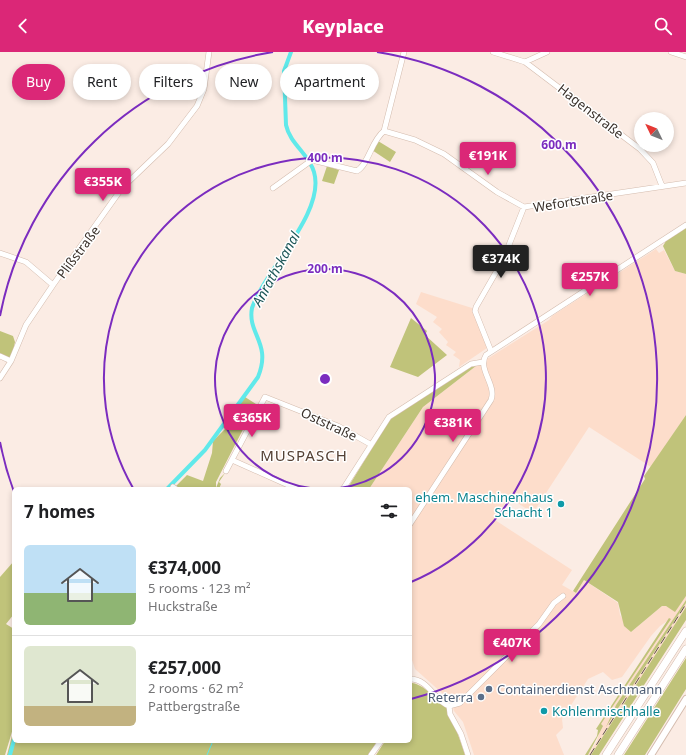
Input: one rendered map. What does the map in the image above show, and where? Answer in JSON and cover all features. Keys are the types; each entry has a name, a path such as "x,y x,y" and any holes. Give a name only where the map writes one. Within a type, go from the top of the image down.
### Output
{"highway":[{"path":"606,755 686,631"},
{"path":"618,755 686,649"}],"main road":[{"path":"651,755 686,699"}],"street":[{"name":"Plißstraße","path":"0,378 11,361 22,332 53,285 122,188 168,144 197,106 204,89 209,52"},
{"path":"273,188 308,162 323,162 357,171 362,167 378,137 384,131 404,52"},
{"name":"Hagenstraße","path":"493,52 525,62 640,149 652,163 662,186"},
{"path":"525,62 547,52"},
{"path":"671,52 686,57"},
{"name":"Wefortstraße","path":"384,131 415,140 444,154 497,192 524,207 686,183"},
{"path":"491,351 475,311 503,260 524,207"},
{"path":"412,521 491,400 492,392 483,362 485,357 491,351 686,225"},
{"path":"0,253 26,262 53,285"},
{"path":"0,356 11,361"},
{"path":"345,487 370,444 389,417 471,364 483,362"},
{"name":"Oststraße","path":"232,460 265,397 338,426 370,444"},
{"path":"226,471 232,460 293,487"},
{"path":"412,680 422,682 443,703 450,706 460,703 538,624 554,603 563,596"},
{"path":"450,706 450,714 461,734 468,755"},
{"path":"371,755 380,743"}],"shaded area":[{"path":"656,249 659,253 664,250 675,271 686,274 686,415 651,467 589,427 533,513 516,502 506,502 495,520 572,570 562,585 576,593 584,580 618,603 620,615 631,632 662,606 666,606 675,611 686,596 686,600 616,705 608,723 686,603 686,607 591,755 588,755 597,741 601,724 670,619 660,626 651,636 622,677 612,680 603,672 588,679 562,719 563,728 556,735 564,755 474,755 463,722 454,711 451,701 415,669 412,660 412,487 370,487 423,407 476,366 549,320 552,316"},
{"path":"421,292 472,308 487,348 459,367 460,360 453,355 456,352 446,345 448,342 439,332 442,329 433,322 437,317 416,304"}],"green space":[{"path":"378,141 396,152 390,162 372,150"},
{"path":"327,166 339,170 334,184 322,181"},
{"path":"686,228 686,274 675,271 663,246 666,241"},
{"path":"411,318 427,331 425,335 447,355 418,377 390,367"},
{"path":"0,331 13,336 15,342 11,361 0,356"},
{"path":"476,366 423,407 370,487 348,487 390,419 471,367"},
{"path":"245,397 256,404 216,482 216,487 176,486 187,475 203,481 212,453 213,441 232,422 236,410"},
{"path":"686,415 686,596 675,612 666,606 662,606 631,632 624,626 618,602 584,580 576,593 573,591 645,479 644,476"},
{"path":"225,473 219,482 221,484 220,487 216,487 220,478"},
{"path":"12,563 12,616 6,624 12,628 12,732 5,755 0,755 0,577"},
{"path":"686,600 686,603 606,727 616,705"},
{"path":"686,607 686,620 599,755 591,755"},
{"path":"669,618 671,619 601,724 603,726 588,755 585,755 597,736 598,730 596,729"},
{"path":"686,658 686,689 645,755 624,755"},
{"path":"412,683 426,689 445,706 459,737 465,755 376,755 384,743 412,743"},
{"path":"12,736 12,743 376,743 369,755 7,755"}],"waterway":[{"name":"Anrathskanal","path":"169,487 205,450 258,377 262,365 262,356 261,347 251,317 252,308 269,276 303,223 311,205 315,188 314,172 308,160 291,138 286,125 284,71 291,52"},
{"name":"Anrathskanal","path":"10,755 13,743"},
{"path":"207,755 212,743"}],"railway":[{"path":"590,755 686,604"}],"place":[{"name":"ehem. Maschinenhaus Schacht 1","path":"561,504"},
{"name":"Containerdienst Aschmann","path":"489,689"},
{"name":"Reterra","path":"481,697"},
{"name":"Kohlenmischhalle","path":"544,711"}],"district":[{"name":"MUSPASCH","path":"304,456"}]}
